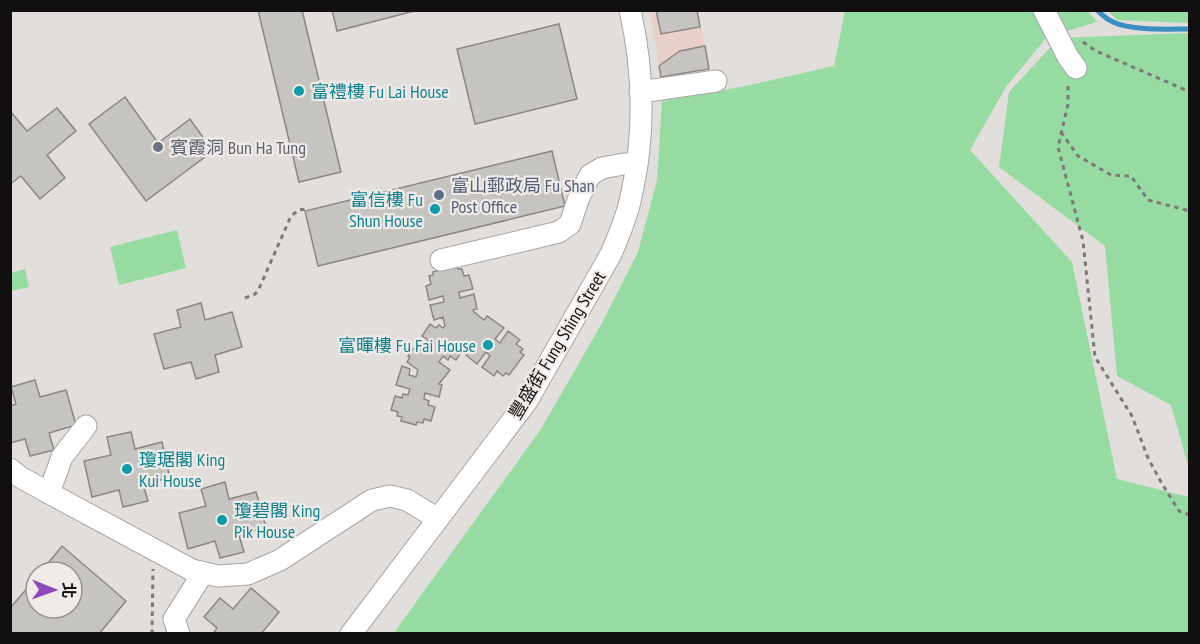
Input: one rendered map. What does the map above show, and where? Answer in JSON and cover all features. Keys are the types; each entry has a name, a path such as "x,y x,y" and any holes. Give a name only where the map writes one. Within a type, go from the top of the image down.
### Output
{"street":[{"name":"豐盛街 Fung Shing Street","path":"351,633 527,401 606,263 621,230 631,199 641,127 641,81 630,10"},
{"path":"1044,10 1072,62"},
{"path":"640,92 716,81"},
{"path":"441,260 559,232 570,224 579,197 590,175 602,168 637,164"},
{"path":"49,493 62,457 86,426"},
{"path":"10,470 192,570 218,576 248,574 270,565 372,501 390,496 407,500 438,519"},
{"path":"179,633 174,619 203,573"}],"path":[{"path":"1081,40 1096,51 1190,92"},
{"path":"1072,62 1068,104 1058,147 1083,241 1095,357 1132,416 1148,459 1161,482 1179,511 1190,515"},
{"path":"1061,132 1078,156 1111,175 1131,176 1148,200 1190,210"},
{"path":"245,298 255,294 260,287 291,216 299,210 306,209"},
{"path":"152,633 153,563"}],"shaded area":[{"path":"650,11 698,11 709,69 661,77"}],"green space":[{"path":"845,11 1088,11 1097,22 1047,37 1006,87 970,150 1072,262 1117,479 1189,497 1189,633 393,634 541,429 602,323 638,252 657,180 662,101 741,87 834,66"},
{"path":"1108,11 1189,11 1189,23 1117,20"},
{"path":"1189,33 1189,469 1171,405 1117,376 1105,246 999,167 1009,92 1059,38"},
{"path":"177,230 186,268 119,285 110,247"},
{"path":"25,269 29,287 11,291 11,273"}],"building":[{"name":"富禮樓 Fu Lai House","path":"258,10 302,10 341,172 299,182"},
{"path":"332,10 418,10 337,31"},
{"path":"656,10 697,10 700,27 661,34"},
{"path":"559,24 577,99 475,124 457,49"},
{"path":"705,46 709,69 661,77 659,66 680,51"},
{"name":"賓霞洞 Bun Ha Tung","path":"125,97 158,143 190,119 213,151 146,201 89,124"},
{"path":"57,108 76,131 47,155 65,178 40,199 21,176 10,184 10,111 27,131"},
{"name":"富信樓 Fu Shun House","path":"552,151 565,206 318,266 305,211"},
{"name":"富暉樓 Fu Fai House","path":"457,265 458,269 462,269 464,276 469,275 473,289 459,292 460,298 474,294 477,309 473,310 474,312 484,320 487,316 504,328 495,339 500,343 508,331 520,340 516,344 523,349 520,352 524,355 509,375 506,373 503,376 497,371 494,376 482,367 490,356 486,352 477,364 466,355 468,352 455,342 451,348 460,354 456,360 450,356 448,360 443,356 439,362 450,370 439,384 442,385 439,397 425,393 424,399 429,401 428,405 435,407 431,421 424,419 423,423 417,422 416,425 401,421 402,417 397,416 398,412 391,410 395,396 402,398 403,394 408,395 410,389 396,385 402,366 410,369 409,375 416,377 418,370 407,362 410,357 408,356 416,345 426,353 430,347 425,344 428,340 422,336 430,324 436,328 439,325 443,328 445,326 443,317 434,320 430,305 444,302 443,296 429,300 426,286 431,284 429,276 433,275 433,272"},
{"path":"201,303 205,320 232,312 242,347 215,355 219,372 196,379 191,362 164,369 154,334 181,327 177,310"},
{"path":"35,380 40,397 66,390 76,425 49,433 54,450 30,456 25,439 10,443 10,406 16,404 11,387"},
{"name":"瓊琚閣 King Kui House","path":"131,432 135,449 162,442 170,478 143,484 148,501 123,507 119,490 92,497 84,461 111,455 107,437"},
{"name":"瓊碧閣 King Pik House","path":"225,482 229,499 256,492 266,527 239,535 244,552 220,558 215,541 188,549 179,513 206,506 201,489"},
{"path":"62,546 78,560 51,560"},
{"path":"84,565 126,601 99,634 10,634 10,608 24,592 24,620 84,620"},
{"path":"251,588 279,612 261,634 213,634 217,628 204,617 220,598 233,609"}],"waterway":[{"path":"1097,10 1111,21 1130,27 1190,29"}],"place":[{"name":"富禮樓 Fu Lai House","path":"299,91"},
{"name":"賓霞洞 Bun Ha Tung","path":"158,147"},
{"name":"富山郵政局 Fu Shan Post Office","path":"439,195"},
{"name":"富信樓 Fu Shun House","path":"435,209"},
{"name":"富暉樓 Fu Fai House","path":"488,345"},
{"name":"瓊琚閣 King Kui House","path":"127,469"},
{"name":"瓊碧閣 King Pik House","path":"222,520"}]}
